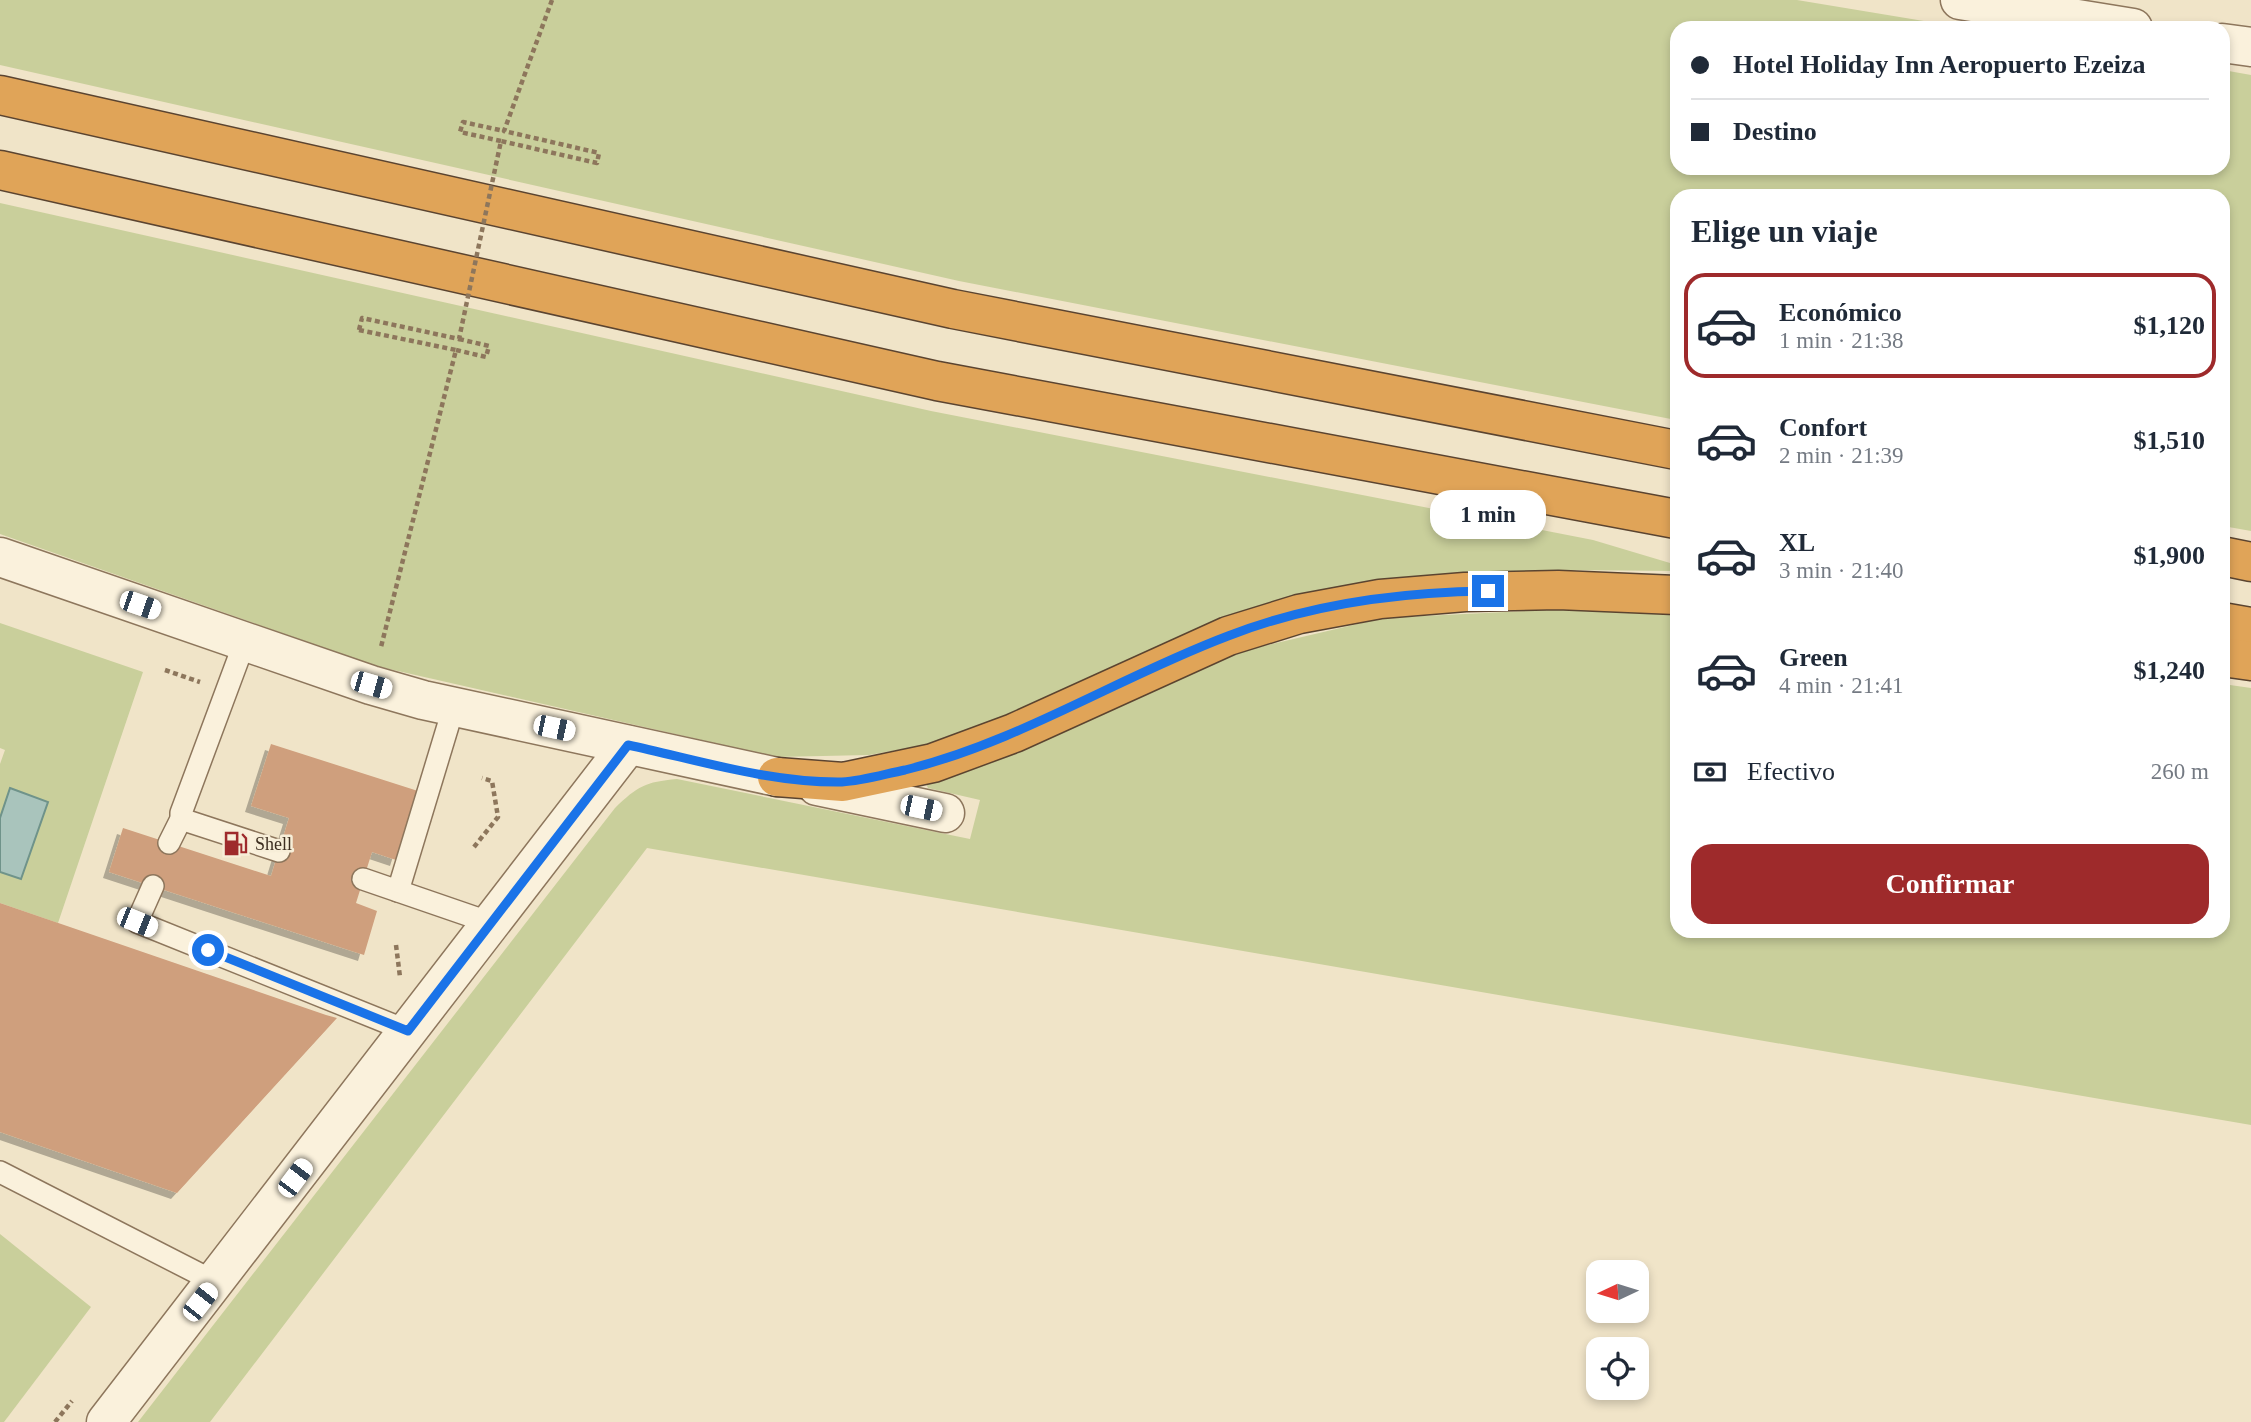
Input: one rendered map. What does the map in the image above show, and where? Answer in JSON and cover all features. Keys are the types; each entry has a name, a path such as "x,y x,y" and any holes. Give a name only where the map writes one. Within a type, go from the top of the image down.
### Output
{"highway":[{"path":"0,95 953,309 1670,449"},
{"path":"0,170 937,381 1670,518"},
{"path":"2230,558 2251,562"},
{"path":"776,777 843,782 933,763 1014,733 1228,636 1299,614 1380,598 1465,592 1558,590 1670,594"},
{"path":"2230,623 2251,627"},
{"path":"2230,658 2251,662"}],"street":[{"path":"1960,0 2090,21"},
{"path":"2230,44 2251,47"},
{"path":"0,557 371,685 628,745 945,813"},
{"path":"106,1422 628,745"}],"lane":[{"path":"169,843 181,819 245,642"},
{"path":"398,891 454,706"},
{"path":"181,819 279,851"},
{"path":"363,879 491,923"},
{"path":"153,886 137,922 408,1031"},
{"path":"0,1172 215,1282"}],"path":[{"path":"504,131 552,0"},
{"path":"463,122 504,131 599,153 597,163 460,132 463,122"},
{"path":"459,339 501,141"},
{"path":"362,318 459,339 489,345 486,357 359,330 362,318"},
{"path":"371,685 456,350"},
{"path":"474,847 498,817 492,781 482,778"}],"green space":[{"path":"0,0 1797,0 1924,21 1670,21 1670,175 2230,175 2230,71 2251,75 2251,531 2230,527 2230,189 1670,189 1670,419 959,281 0,65"},
{"path":"0,203 931,411 1593,540 1670,563 1670,571 1568,570 1376,580 1219,619 1009,714 931,744 869,755 776,757 376,666 0,534"},
{"path":"1565,609 1670,612 1670,938 2230,938 2230,685 2251,688 2251,1125 647,848 210,1422 138,1422 615,808 636,790 649,784 677,779 970,839 980,800 928,788 926,784 1234,653 1383,618"},
{"path":"0,623 143,672 58,923 0,903 0,764 5,750 0,748"},
{"path":"0,1234 91,1307 4,1422 0,1422"}],"water":[{"path":"10,788 48,802 21,879 0,872 0,818"}],"building":[{"path":"271,744 418,791 396,860 372,852 356,903 377,911 364,955 109,872 123,828 271,876 289,818 251,806"},
{"path":"0,903 337,1018 177,1193 0,1132"}],"place":[{"name":"Shell","path":"235,844"}],"route":[{"path":"208,950 408,1031 628,745 776,777 843,782 933,763 1014,733 1228,636 1299,614 1380,598 1488,591"}]}
